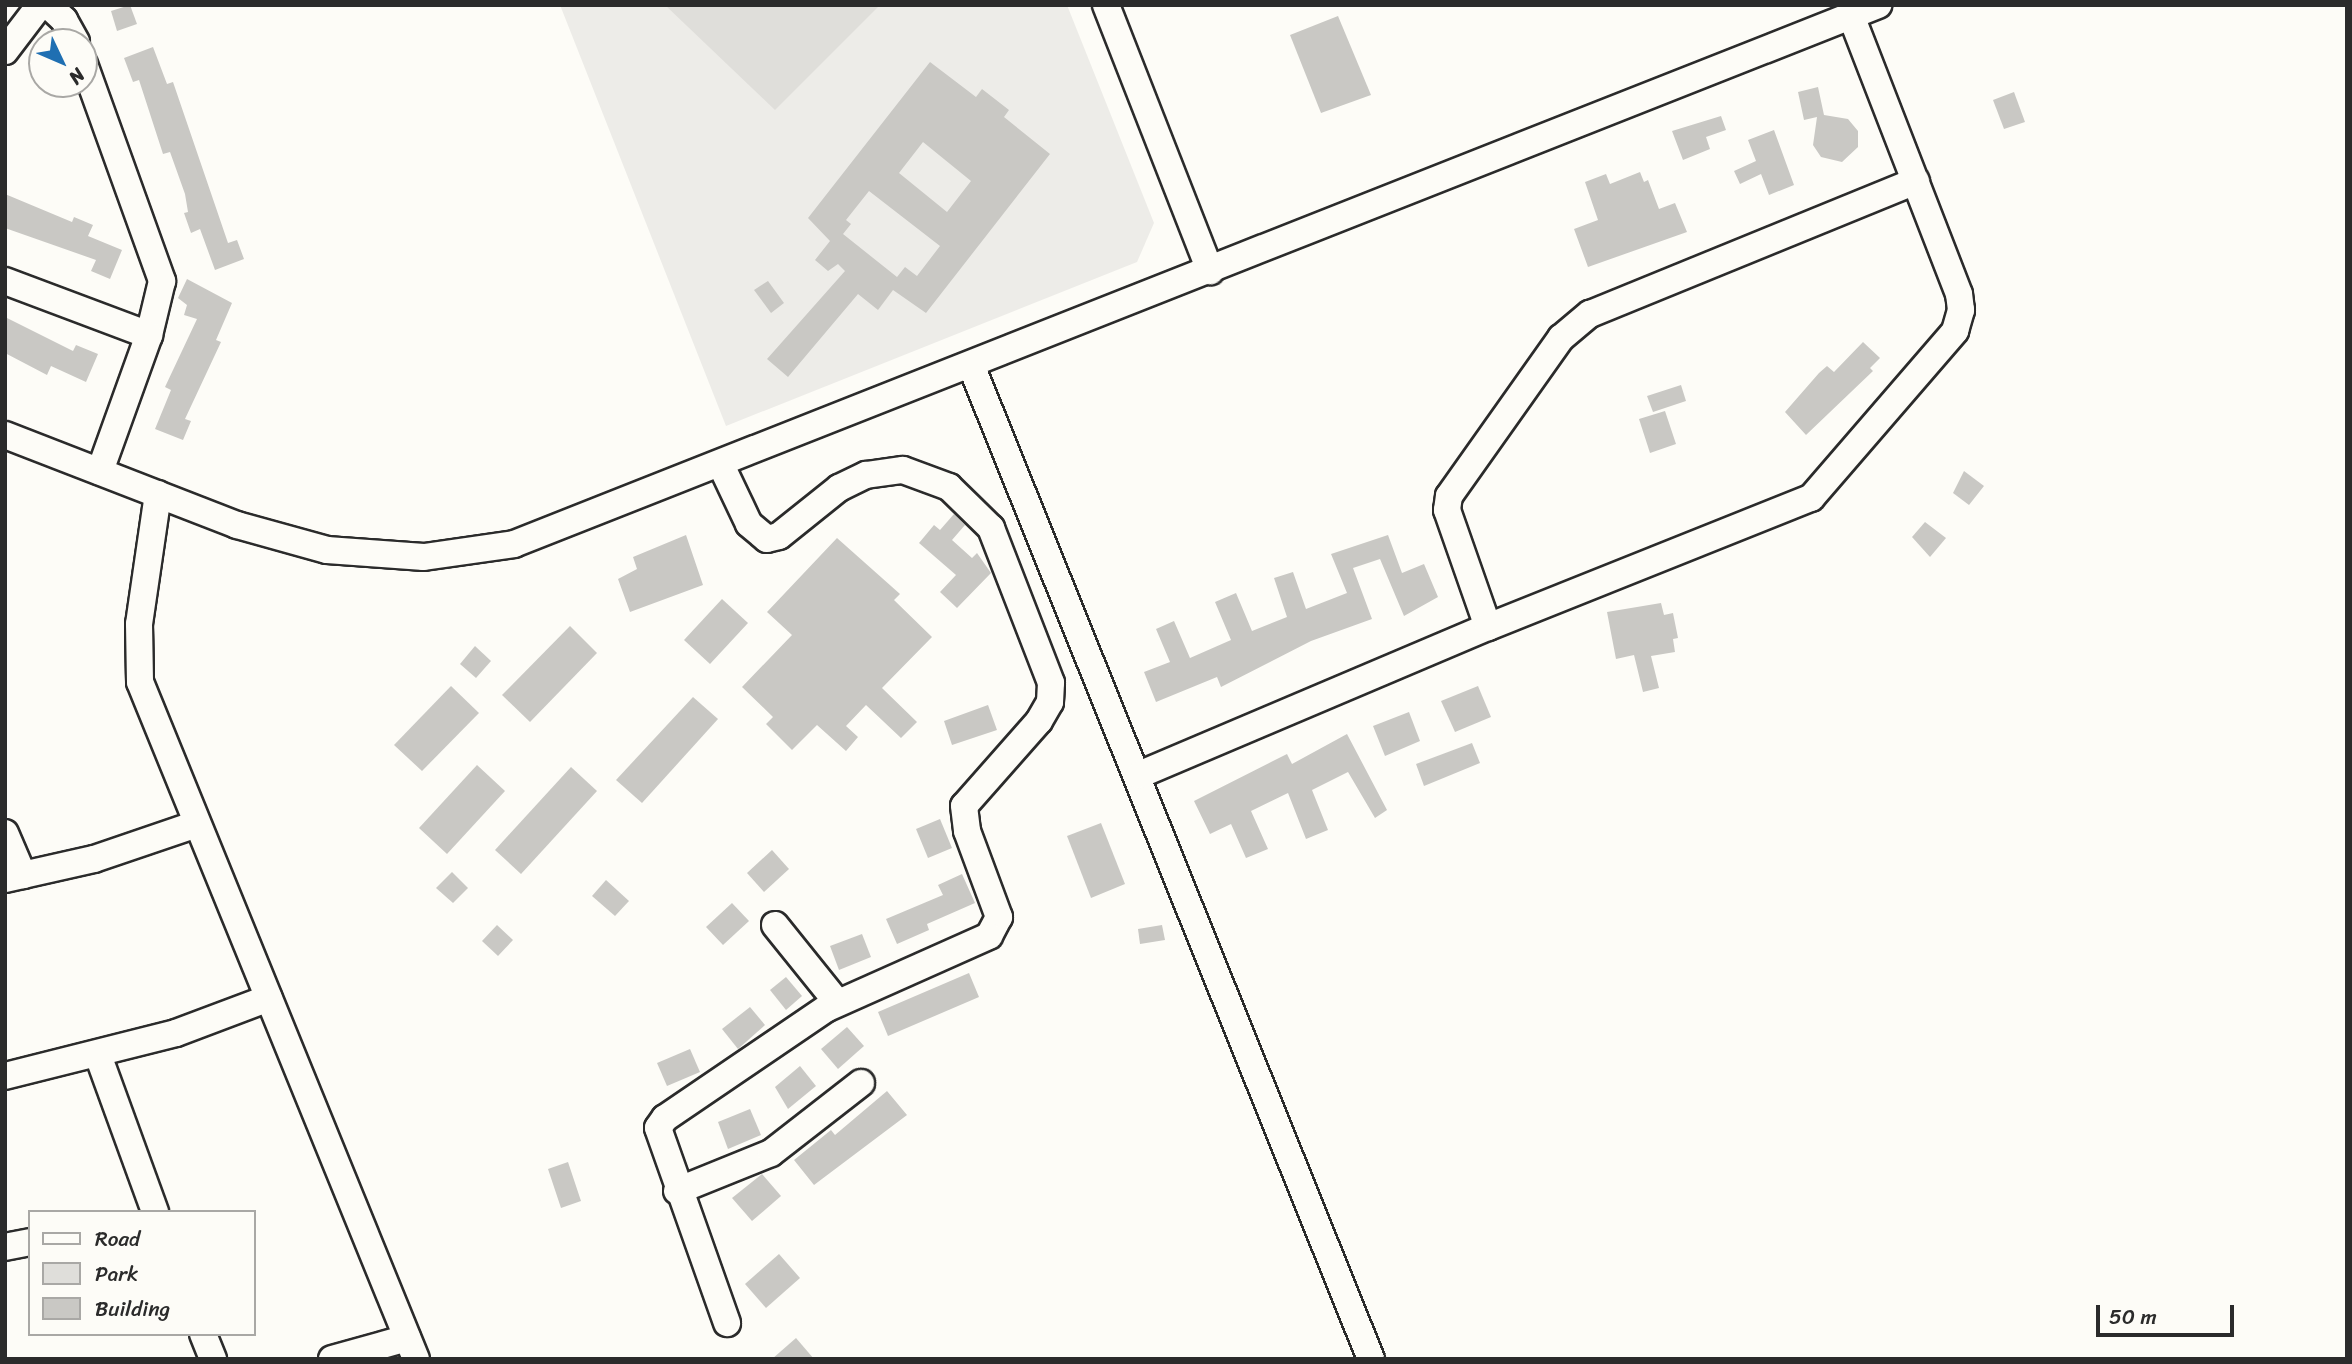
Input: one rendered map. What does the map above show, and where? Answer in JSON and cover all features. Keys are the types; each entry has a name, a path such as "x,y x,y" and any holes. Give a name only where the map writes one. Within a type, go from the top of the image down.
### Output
{"street":[{"path":"5,51 40,5"},
{"path":"48,5 68,28"},
{"path":"1106,5 1210,271"},
{"path":"5,435 237,525 327,550 424,557 514,544 721,465 1878,5"},
{"path":"1139,775 1488,627 1811,498 1955,331 1961,310 1959,294 1851,16"},
{"path":"96,98 160,272 163,289 100,471"},
{"path":"1488,627 1447,510 1449,496 1561,338 1590,314 1916,181"},
{"path":"5,281 149,335"},
{"path":"971,365 1139,775 1371,1359"},
{"path":"721,465 749,524 767,539 779,536 839,488 866,475 903,470 949,487 974,507 991,528 1051,683 1050,702 1043,716 964,806 967,831 999,917 993,931 980,942 837,1002 661,1123 658,1132 677,1191 727,1323"},
{"path":"158,494 137,663 147,701 412,1349 332,1359"},
{"path":"5,832 14,877 94,859 197,824"},
{"path":"775,925 837,1002"},
{"path":"5,1076 98,1055 201,1024 269,998"},
{"path":"98,1055 154,1210"},
{"path":"677,1191 771,1153 861,1083"},
{"path":"5,1247 28,1242"},
{"path":"204,1336 213,1359"}],"shaded area":[{"path":"560,5 1067,5 1154,223 1137,262 726,426"}],"green space":[{"path":"665,5 880,5 775,110"}],"building":[{"path":"130,5 137,24 117,31 111,11"},
{"path":"1338,16 1371,95 1321,113 1290,35"},
{"path":"153,47 167,84 173,82 228,243 237,240 244,259 215,270 200,229 191,233 184,213 188,212 185,194 170,152 163,154 139,80 133,82 124,58"},
{"path":"930,62 976,97 982,89 1009,110 1004,117 1050,154 926,313 893,290 878,310 858,294 788,377 767,359 845,271 838,264 828,271 815,260 830,241 808,218","holes":["923,142 971,181 947,212 899,173","869,191 940,246 917,276 905,267 897,277 843,234 851,224 846,220"]},
{"path":"1818,87 1824,115 1848,119 1858,131 1858,147 1842,162 1821,157 1813,145 1817,117 1804,120 1798,92"},
{"path":"2014,92 2025,122 2004,129 1993,100"},
{"path":"1721,116 1726,130 1706,137 1710,149 1683,160 1672,131"},
{"path":"1774,130 1794,185 1769,195 1761,174 1740,184 1734,171 1756,161 1748,140"},
{"path":"1640,172 1644,182 1648,180 1659,209 1675,203 1687,232 1588,267 1574,229 1598,220 1585,182 1606,174 1610,184"},
{"path":"5,194 72,222 74,217 93,225 88,236 122,250 110,279 91,271 96,260 5,228"},
{"path":"187,279 232,303 216,340 221,342 185,419 191,421 183,440 155,429 171,390 165,387 197,319 184,315 187,305 178,298"},
{"path":"768,281 784,303 771,313 754,290"},
{"path":"5,317 73,351 76,345 98,354 86,382 51,366 47,375 5,353"},
{"path":"1863,342 1880,358 1870,368 1873,371 1806,435 1785,412 1819,373 1827,366 1834,372"},
{"path":"1681,385 1686,401 1653,412 1647,396"},
{"path":"1665,411 1676,444 1650,453 1639,419"},
{"path":"1964,471 1984,486 1969,505 1953,493"},
{"path":"954,514 965,525 952,540 972,558 977,553 991,573 957,608 940,592 956,575 919,543 934,525 940,530"},
{"path":"1925,522 1946,538 1930,557 1912,537"},
{"path":"686,535 703,585 630,612 618,579 637,569 633,557"},
{"path":"1388,535 1402,573 1424,564 1438,597 1404,616 1380,559 1353,568 1372,619 1311,641 1221,687 1217,677 1156,702 1144,672 1170,662 1156,629 1174,621 1190,658 1231,640 1215,602 1236,593 1252,631 1287,617 1274,578 1293,572 1306,609 1347,593 1331,554"},
{"path":"837,538 900,594 894,600 932,637 882,688 917,722 901,738 866,705 846,726 858,737 846,751 817,725 792,750 766,724 773,717 742,687 792,635 767,612"},
{"path":"722,599 748,623 710,664 684,640"},
{"path":"1661,603 1664,615 1673,613 1678,638 1673,639 1675,652 1651,656 1659,688 1643,692 1634,655 1616,659 1607,612"},
{"path":"570,626 597,653 530,722 502,695"},
{"path":"475,646 491,661 476,678 460,664"},
{"path":"451,686 479,713 422,771 394,745"},
{"path":"1478,686 1491,717 1455,732 1441,701"},
{"path":"693,697 718,719 642,803 616,780"},
{"path":"988,705 997,730 952,745 944,721"},
{"path":"1409,712 1420,741 1385,756 1373,726"},
{"path":"1347,734 1387,810 1375,818 1348,772 1312,790 1328,830 1306,839 1288,793 1251,811 1268,849 1246,858 1231,824 1210,834 1194,801 1287,754 1292,764"},
{"path":"1472,743 1480,763 1424,786 1416,764"},
{"path":"477,765 505,791 447,854 419,828"},
{"path":"571,767 597,791 521,874 495,850"},
{"path":"940,819 952,848 928,858 916,829"},
{"path":"1101,823 1125,884 1091,898 1067,836"},
{"path":"772,850 789,869 764,892 747,873"},
{"path":"452,872 468,888 453,903 436,888"},
{"path":"962,874 975,903 927,924 929,930 897,944 886,919 943,895 938,885"},
{"path":"606,880 629,901 615,916 592,896"},
{"path":"732,903 749,921 723,945 706,927"},
{"path":"497,925 513,940 498,956 482,941"},
{"path":"1162,925 1165,940 1140,944 1138,929"},
{"path":"862,934 871,957 839,970 830,946"},
{"path":"969,973 979,997 888,1036 878,1012"},
{"path":"786,977 802,996 786,1010 770,990"},
{"path":"750,1007 765,1025 738,1049 722,1029"},
{"path":"847,1027 864,1046 838,1069 821,1049"},
{"path":"690,1049 700,1072 667,1086 657,1063"},
{"path":"800,1066 816,1086 788,1109 775,1087"},
{"path":"887,1091 907,1115 814,1185 794,1160 831,1130 835,1135"},
{"path":"750,1109 761,1135 728,1149 718,1122"},
{"path":"568,1162 581,1201 561,1208 548,1169"},
{"path":"762,1174 781,1196 752,1221 732,1198"},
{"path":"779,1254 800,1278 766,1308 745,1284"},
{"path":"796,1338 814,1359 772,1359"}]}
